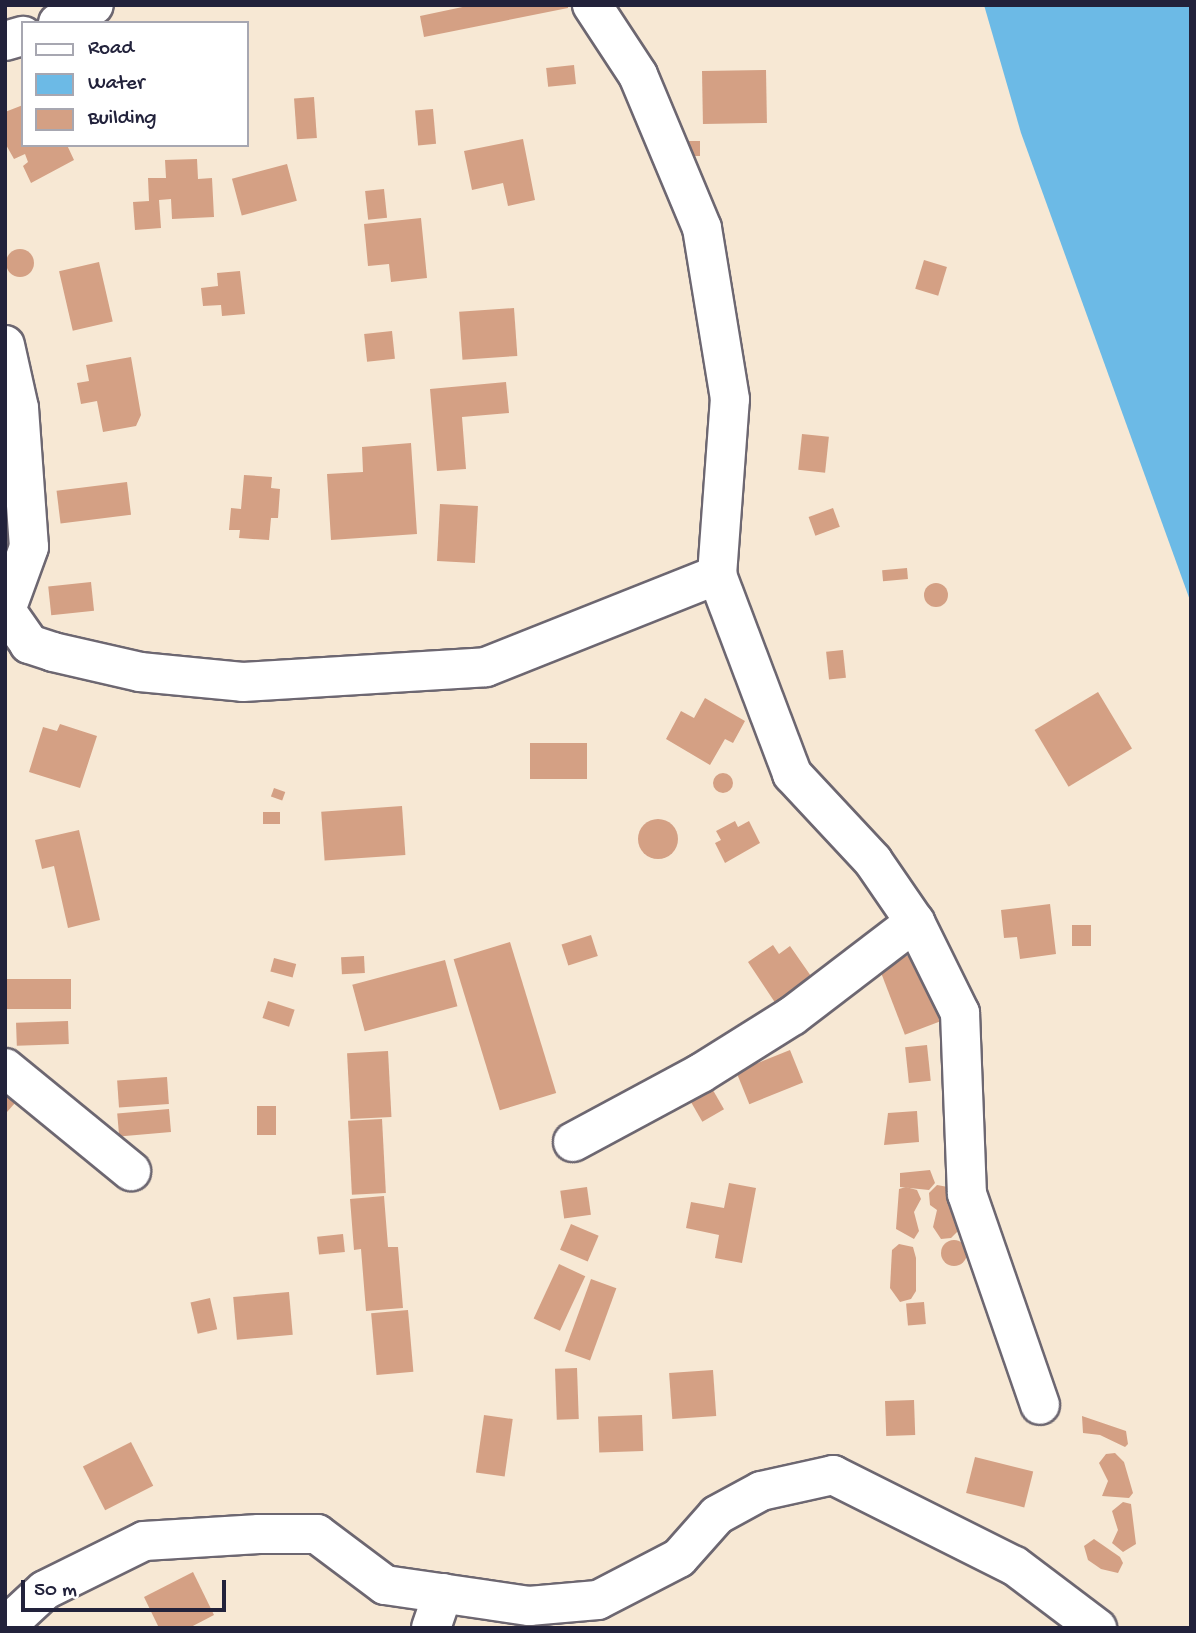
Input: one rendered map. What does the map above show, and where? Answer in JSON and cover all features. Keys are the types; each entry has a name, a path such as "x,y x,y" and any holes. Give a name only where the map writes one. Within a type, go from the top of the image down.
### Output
{"street":[{"path":"38,5 48,21"},
{"path":"62,21 94,5"},
{"path":"592,5 638,75 702,228 730,399 718,575 792,774 873,861 915,922 960,1013 967,1194 1040,1405"},
{"path":"5,345 19,408 29,547 6,613 29,644 53,652 140,672 243,682 486,667 718,575"},
{"path":"573,1142 701,1073 792,1016 915,922"},
{"path":"5,1068 131,1171"},
{"path":"5,1627 45,1590 144,1541 317,1534 385,1585 437,1611 598,1600 679,1558 717,1515 761,1491 833,1475 1015,1566 1097,1628"}],"water":[{"path":"984,5 1191,5 1191,603 1021,133"}],"building":[{"path":"472,5 568,5 568,8 424,37 420,16"},
{"path":"574,65 576,84 548,87 546,68"},
{"path":"766,70 767,123 703,124 702,71"},
{"path":"314,97 317,138 297,139 294,98"},
{"path":"21,106 21,147 68,147 74,160 31,183 23,166 28,162 25,154 14,159 5,143 5,112"},
{"path":"433,109 436,144 418,145 415,111"},
{"path":"523,139 535,200 508,206 503,183 472,190 464,151"},
{"path":"686,141 700,141 700,156 686,156"},
{"path":"197,159 198,179 212,178 214,217 172,219 171,199 159,200 161,228 135,230 133,202 149,201 148,178 166,178 165,160"},
{"path":"287,164 297,201 242,215 232,179"},
{"path":"384,189 387,218 368,220 365,191"},
{"path":"421,218 427,278 391,282 389,264 368,266 364,224"},
{"path":"20,249 30,253 34,263 30,273 20,277 10,273 6,263 10,253"},
{"path":"924,260 947,267 938,296 915,289"},
{"path":"99,262 113,321 73,331 59,271"},
{"path":"240,271 245,314 222,316 221,305 203,306 201,288 218,286 217,273"},
{"path":"514,308 517,356 462,360 459,312"},
{"path":"392,331 395,359 367,362 364,334"},
{"path":"131,357 141,415 136,426 103,432 97,401 81,404 77,383 89,381 86,365"},
{"path":"506,382 509,413 462,417 466,469 437,471 430,389"},
{"path":"802,434 829,437 825,473 798,470"},
{"path":"411,443 417,534 331,540 327,474 363,472 362,447"},
{"path":"244,475 272,477 271,488 280,489 278,518 271,518 269,540 239,538 240,530 229,530 231,508 241,509"},
{"path":"127,482 131,515 61,523 57,491"},
{"path":"440,504 478,506 475,563 437,561"},
{"path":"833,508 840,527 815,536 809,517"},
{"path":"907,568 908,579 883,581 882,570"},
{"path":"91,582 94,611 51,615 48,586"},
{"path":"931,583 941,583 948,590 948,600 941,607 931,607 924,600 924,590"},
{"path":"843,650 846,678 829,680 826,652"},
{"path":"1098,692 1132,749 1069,787 1035,730"},
{"path":"705,698 745,721 733,743 725,739 710,765 666,739 681,711 694,718"},
{"path":"60,724 97,736 80,788 29,772 43,727 57,731"},
{"path":"530,743 587,743 587,779 530,779"},
{"path":"719,773 727,773 733,783 727,793 719,793 713,787 713,779"},
{"path":"274,788 285,792 282,801 271,796"},
{"path":"402,806 405,855 325,861 321,812"},
{"path":"263,812 280,812 280,824 263,824"},
{"path":"658,819 672,825 678,839 672,853 658,859 644,853 638,839 644,825"},
{"path":"735,821 738,827 749,821 760,843 725,863 715,843 721,840 716,831"},
{"path":"79,830 100,920 68,928 54,866 42,869 35,840"},
{"path":"1050,904 1056,954 1020,959 1017,937 1004,938 1001,910"},
{"path":"1072,925 1091,925 1091,946 1072,946"},
{"path":"591,935 598,956 568,966 562,945"},
{"path":"510,942 556,1093 500,1110 454,959"},
{"path":"773,945 779,954 790,946 813,979 776,1004 748,962"},
{"path":"917,952 943,1020 905,1035 879,967"},
{"path":"364,956 365,973 342,974 341,957"},
{"path":"274,958 296,964 293,977 270,972"},
{"path":"445,960 457,1006 365,1031 352,985"},
{"path":"5,979 71,979 71,1009 5,1009"},
{"path":"268,1001 295,1010 289,1027 262,1018"},
{"path":"68,1021 69,1044 17,1046 16,1023"},
{"path":"927,1045 931,1081 909,1083 905,1047"},
{"path":"790,1050 803,1082 749,1104 736,1072"},
{"path":"388,1051 391,1117 351,1119 347,1053"},
{"path":"167,1077 169,1104 119,1107 117,1080"},
{"path":"710,1085 724,1109 702,1122 688,1098"},
{"path":"5,1094 15,1103 7,1112 5,1110"},
{"path":"257,1106 276,1106 276,1135 257,1135"},
{"path":"169,1109 171,1132 119,1136 117,1114"},
{"path":"917,1111 919,1142 884,1145 888,1113"},
{"path":"382,1119 386,1193 352,1195 348,1121"},
{"path":"930,1170 935,1183 929,1190 900,1187 900,1173"},
{"path":"729,1183 756,1188 742,1263 715,1258 719,1235 686,1228 691,1202 724,1208"},
{"path":"937,1185 948,1187 961,1228 951,1238 941,1239 933,1227 937,1210 930,1205 929,1193"},
{"path":"587,1187 591,1215 564,1218 560,1191"},
{"path":"906,1187 917,1190 921,1199 914,1212 919,1231 914,1239 896,1229 899,1189"},
{"path":"384,1196 388,1247 398,1247 403,1308 366,1311 361,1249 354,1250 350,1199"},
{"path":"571,1224 599,1236 588,1261 560,1250"},
{"path":"343,1234 345,1252 319,1255 317,1237"},
{"path":"954,1240 963,1244 967,1253 963,1262 954,1266 945,1262 941,1253 945,1244"},
{"path":"899,1244 913,1247 916,1258 916,1291 911,1299 900,1302 890,1288 892,1250"},
{"path":"559,1264 585,1276 560,1331 534,1318"},
{"path":"591,1279 616,1288 590,1361 565,1351"},
{"path":"289,1292 293,1335 237,1340 233,1297"},
{"path":"210,1298 217,1329 198,1334 191,1302"},
{"path":"924,1302 926,1324 908,1325 906,1304"},
{"path":"408,1310 413,1372 377,1375 371,1313"},
{"path":"577,1368 579,1419 557,1420 555,1369"},
{"path":"713,1370 716,1416 672,1419 669,1373"},
{"path":"914,1400 915,1435 886,1436 885,1401"},
{"path":"484,1415 513,1419 505,1476 476,1472"},
{"path":"642,1415 643,1451 599,1453 598,1417"},
{"path":"1082,1416 1126,1431 1128,1444 1125,1447 1100,1435 1083,1433"},
{"path":"131,1442 153,1486 105,1510 83,1467"},
{"path":"1115,1453 1124,1462 1133,1493 1129,1498 1102,1496 1108,1481 1099,1463 1106,1454"},
{"path":"975,1457 1033,1472 1024,1507 966,1493"},
{"path":"1123,1502 1131,1504 1136,1544 1123,1552 1112,1543 1118,1530 1112,1511"},
{"path":"1094,1539 1120,1557 1123,1563 1118,1573 1101,1569 1088,1560 1084,1546"},
{"path":"193,1572 214,1615 189,1628 159,1628 144,1597"}]}
